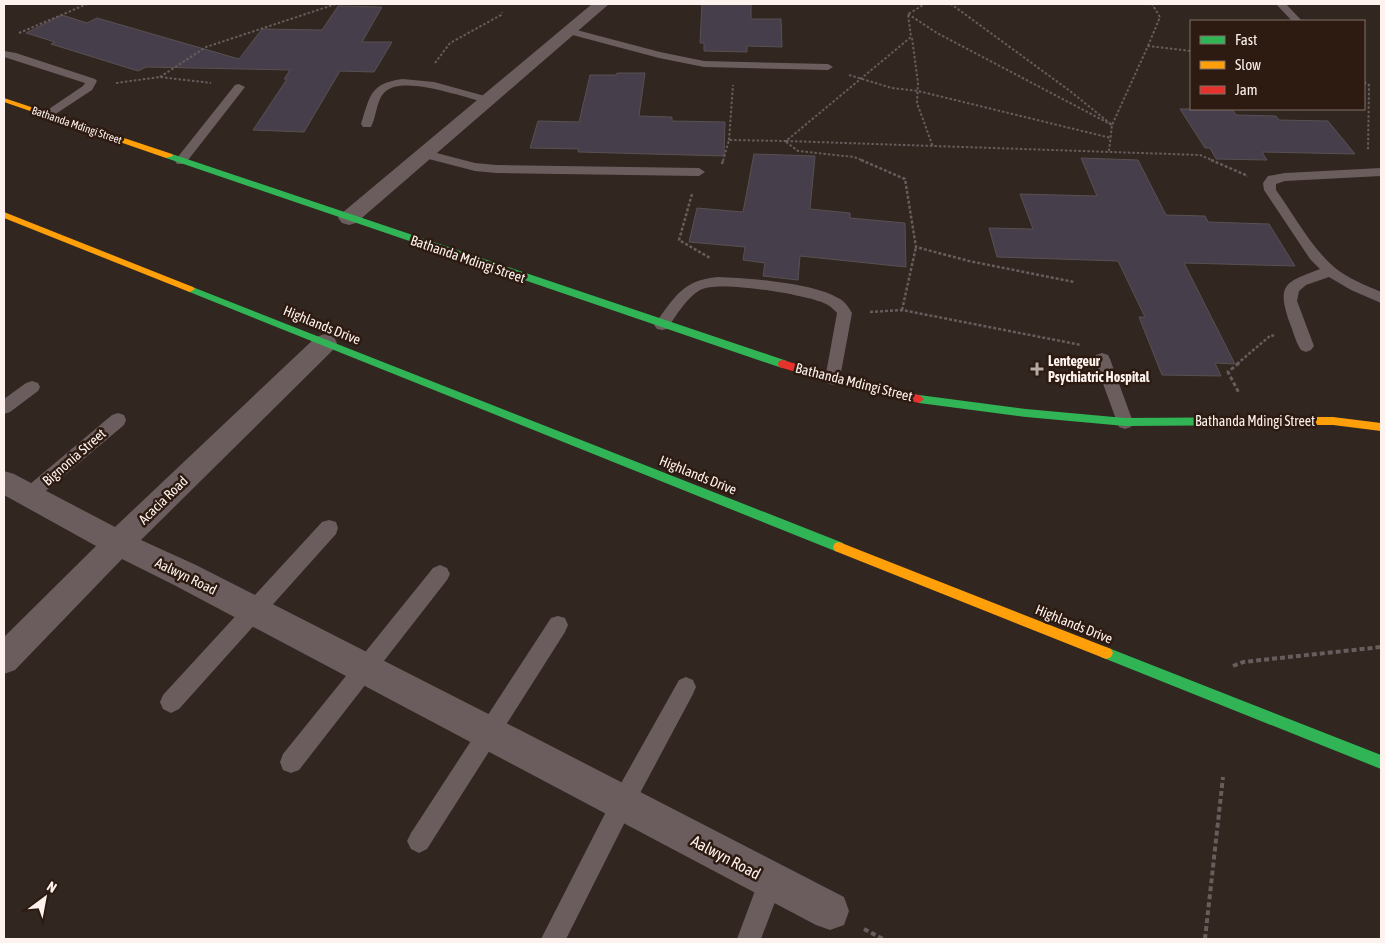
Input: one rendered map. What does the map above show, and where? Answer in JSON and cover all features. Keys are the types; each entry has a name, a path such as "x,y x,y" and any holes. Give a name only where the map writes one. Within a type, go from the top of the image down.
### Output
{"street":[{"path":"349,218 601,4"},
{"name":"Bathanda Mdingi Street","path":"4,100 757,358 833,379 920,399 1026,413 1125,422 1333,421 1381,427"},
{"name":"Highlands Drive","path":"4,215 1381,762"},
{"name":"Acacia Road","path":"4,659 118,543 325,343"},
{"name":"Bignonia Street","path":"11,488 118,543"},
{"name":"Aalwyn Road","path":"118,543 489,732 830,911"}],"lane":[{"path":"1281,4 1295,20"},
{"path":"569,31 704,64 828,67"},
{"path":"4,54 91,81 90,86 47,115"},
{"path":"367,124 378,93 384,87 403,83 420,84 488,100"},
{"path":"181,161 239,87"},
{"path":"425,154 475,167 489,168 699,172"},
{"path":"1376,172 1273,179 1269,183 1270,190 1315,256 1330,271 1356,287 1381,298"},
{"path":"1306,346 1290,301 1292,289 1301,282 1330,271"},
{"path":"662,325 694,286 708,281 735,282 818,295 840,305 845,312 833,379"},
{"path":"1102,359 1125,422"},
{"path":"4,408 32,387"},
{"name":"Bignonia Street","path":"11,488 118,420"},
{"path":"170,702 329,528"},
{"path":"291,762 440,574"},
{"path":"419,841 558,625"},
{"path":"553,939 623,802 686,686"},
{"path":"749,939 771,881"}],"path":[{"path":"16,34 87,4"},
{"path":"160,76 206,47 336,4"},
{"path":"908,14 925,4"},
{"path":"951,4 1070,91 1112,125"},
{"path":"1109,151 1112,125 1160,17 1152,4"},
{"path":"420,84 450,43 501,15 502,12"},
{"path":"908,14 918,91 917,102 933,147"},
{"path":"908,14 937,33 1112,125"},
{"path":"786,141 912,37"},
{"path":"1148,46 1190,51"},
{"path":"735,65 729,140 718,175 699,172 679,240 728,268 735,282"},
{"path":"90,86 160,76 239,87"},
{"path":"862,80 892,88 918,91 1111,138"},
{"path":"1365,82 1369,84 1367,138 1376,172"},
{"path":"729,140 1200,155 1244,176 1273,179"},
{"path":"786,141 798,151 854,158 906,179 916,247 902,310"},
{"path":"916,247 969,261 1074,282"},
{"path":"845,312 902,310 1089,346"},
{"path":"1241,396 1228,372 1272,335 1306,346"},
{"path":"1232,671 1233,666 1243,662 1381,647"},
{"path":"1205,939 1223,777"}],"building":[{"path":"702,4 751,4 751,19 781,19 782,47 747,46 747,52 704,51 704,43 700,43"},
{"path":"338,6 382,7 362,42 392,42 374,72 340,71 304,132 253,130 287,79 284,79 290,70 146,67 138,71 51,44 55,42 26,33 62,15 87,23 97,18 239,59 262,29 322,30"},
{"path":"617,73 645,73 639,116 672,117 672,121 725,122 724,156 578,152 579,149 530,148 538,121 579,122 590,75 616,75"},
{"path":"1180,109 1233,110 1236,115 1276,116 1279,120 1328,121 1355,154 1262,152 1267,160 1216,159 1210,148 1205,148"},
{"path":"754,154 815,156 810,209 850,213 850,218 905,223 906,267 800,256 798,280 763,276 765,263 743,260 745,247 689,242 697,208 743,212"},
{"path":"1081,158 1138,160 1166,215 1205,216 1208,222 1269,224 1295,266 1184,263 1235,364 1215,363 1221,376 1162,375 1139,317 1145,317 1118,261 997,257 989,228 1033,229 1020,194 1097,196"}],"traffic: fast":[{"path":"169,156 783,364"},
{"path":"190,289 839,547"},
{"path":"919,399 1026,413 1125,422 1272,421"},
{"path":"1106,653 1381,762"}],"traffic: slow":[{"path":"4,100 169,156"},
{"path":"4,215 190,289"},
{"path":"1272,421 1333,421 1381,427"},
{"path":"839,547 1106,653"}],"traffic: jam":[{"path":"783,364 833,379 919,399"}],"place":[{"name":"Lentegeur Psychiatric Hospital","path":"1037,369"}]}
